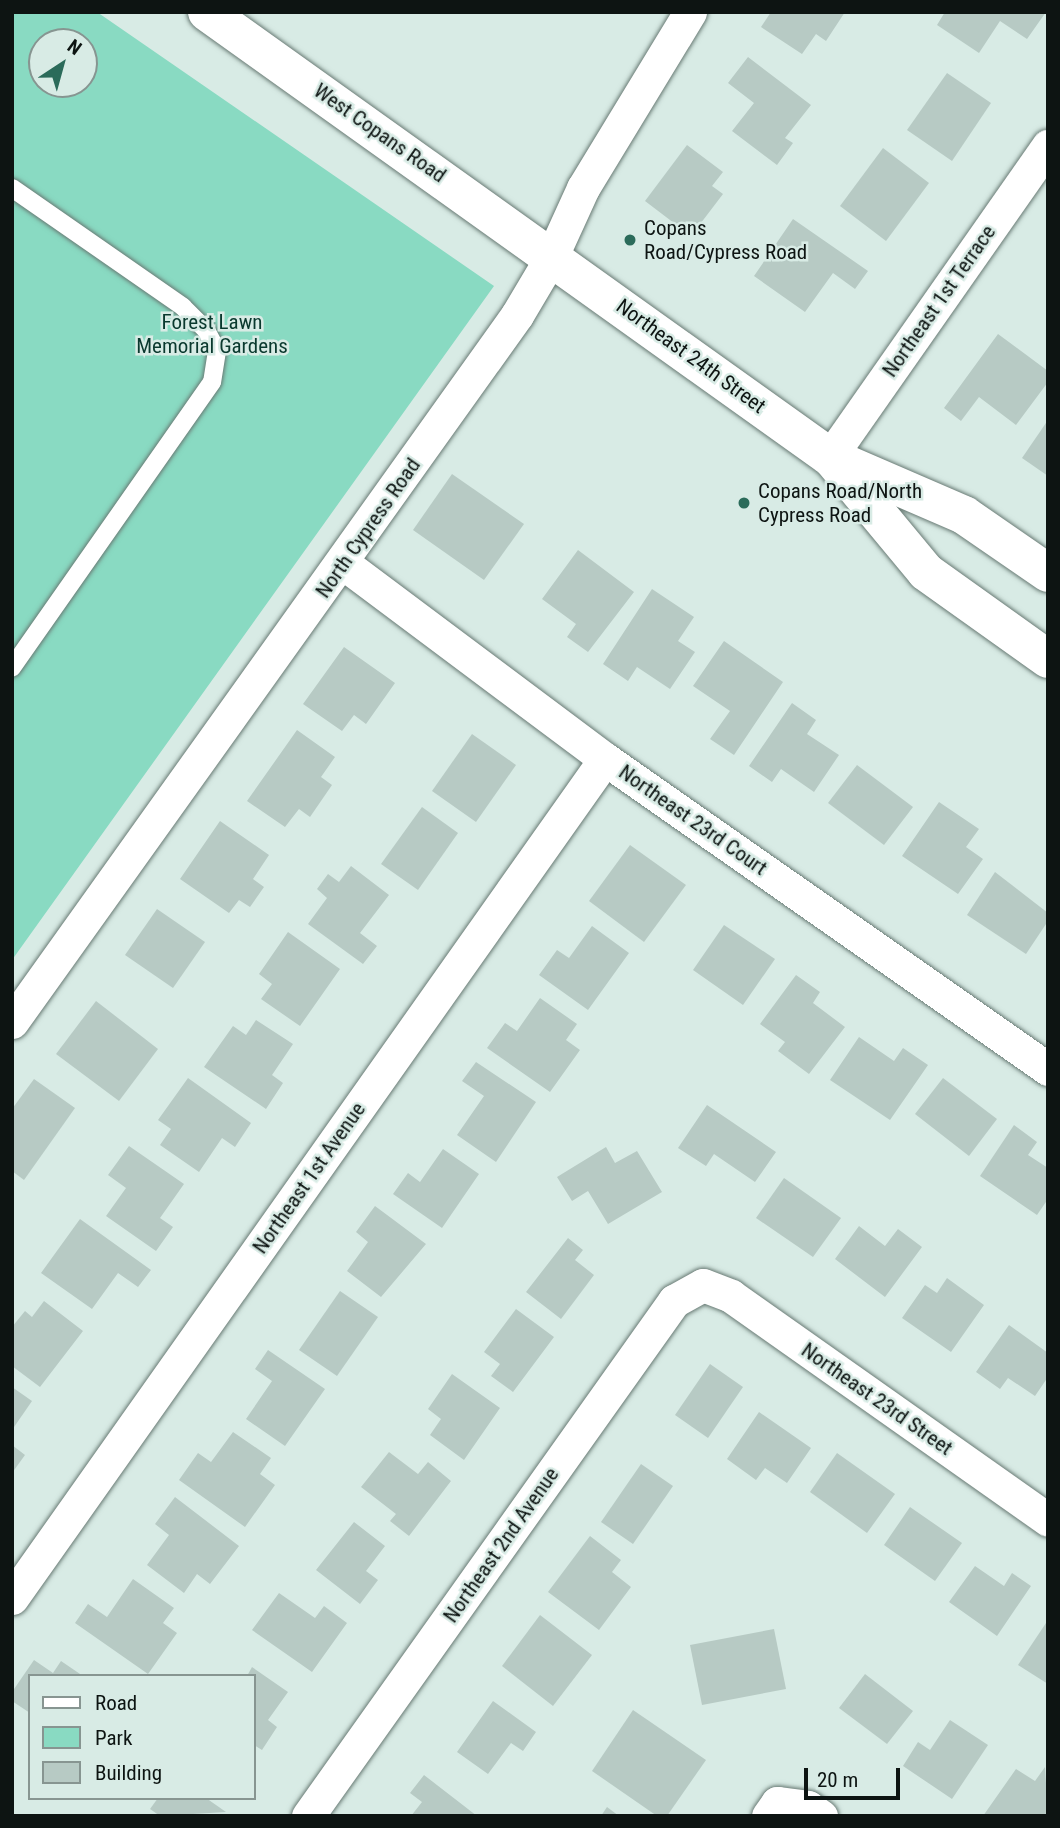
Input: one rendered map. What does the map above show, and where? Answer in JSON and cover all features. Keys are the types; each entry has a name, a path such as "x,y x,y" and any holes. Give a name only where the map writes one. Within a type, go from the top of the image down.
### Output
{"main road":[{"name":"West Copans Road","path":"221,16 552,256"},
{"name":"Northeast 24th Street","path":"552,256 830,457 964,514 1048,573"},
{"name":"Northeast 24th Street","path":"830,457 926,572 1048,659"}],"street":[{"name":"North Cypress Road","path":"12,1022 343,563 517,315 552,256 583,188 690,12"},
{"name":"Northeast 1st Terrace","path":"830,457 1048,146"},
{"name":"Northeast 23rd Court","path":"343,563 605,759 1048,1069"},
{"name":"Northeast 1st Avenue","path":"12,1598 605,759"},
{"name":"Northeast 23rd Street","path":"703,1285 731,1296 1048,1520"},
{"name":"Northeast 2nd Avenue","path":"308,1816 674,1301 703,1285"},
{"path":"773,1809 808,1807 821,1816"}],"lane":[{"path":"12,188 183,307 206,330 217,351 212,382 12,668"}],"green space":[{"name":"Forest Lawn Memorial Gardens","path":"12,12 97,12 494,286 12,960"}],"building":[{"path":"771,12 845,12 826,41 816,34 802,54 761,27"},
{"path":"945,12 1046,12 1027,39 1000,21 979,53 937,25"},
{"path":"748,57 811,105 785,138 793,143 777,165 732,131 754,103 728,83"},
{"path":"947,73 991,103 952,161 907,130"},
{"path":"687,145 723,172 712,186 723,194 691,236 645,201"},
{"path":"883,148 929,183 886,241 840,206"},
{"path":"793,219 868,271 855,289 833,273 805,312 754,276"},
{"path":"998,334 1048,371 1048,382 1016,425 979,397 961,421 944,408"},
{"path":"1048,420 1048,476 1022,458"},
{"path":"452,474 524,524 484,580 413,530"},
{"path":"578,550 634,592 588,652 567,637 576,624 542,599"},
{"path":"652,589 694,617 678,641 695,652 670,689 637,667 628,681 603,664"},
{"path":"724,641 783,682 734,755 710,739 730,711 693,686"},
{"path":"344,647 395,683 366,724 354,715 342,731 303,704"},
{"path":"792,703 816,720 807,734 839,755 814,792 781,769 772,782 749,766"},
{"path":"297,730 335,757 321,777 332,785 310,817 299,809 285,827 247,801"},
{"path":"472,734 516,765 476,822 432,791"},
{"path":"857,765 913,807 884,845 828,803"},
{"path":"939,802 979,829 966,847 983,859 958,894 902,856"},
{"path":"422,807 458,833 418,890 381,864"},
{"path":"220,821 269,855 253,879 264,887 250,907 239,900 229,913 180,879"},
{"path":"630,845 686,885 644,942 589,901"},
{"path":"351,866 389,895 360,933 377,946 363,964 308,924 327,898 317,889 328,874 339,882"},
{"path":"995,872 1048,913 1048,921 1026,954 967,915"},
{"path":"157,909 205,942 173,988 125,955"},
{"path":"724,925 775,959 743,1005 693,970"},
{"path":"592,926 629,953 588,1010 539,975 557,950 569,958"},
{"path":"288,932 340,969 300,1026 261,999 272,984 259,974"},
{"path":"796,975 820,992 813,1003 845,1027 809,1074 778,1051 785,1042 760,1024"},
{"path":"540,998 577,1024 566,1040 580,1050 550,1092 487,1048 505,1023 517,1031"},
{"path":"96,1001 158,1049 119,1101 56,1054"},
{"path":"256,1020 293,1044 272,1075 283,1083 266,1109 204,1067 233,1026 246,1035"},
{"path":"859,1037 894,1061 903,1048 928,1065 890,1120 830,1080"},
{"path":"476,1062 536,1102 496,1162 457,1135 484,1096 462,1081"},
{"path":"188,1078 251,1123 235,1147 222,1138 199,1172 160,1145 171,1129 158,1120"},
{"path":"943,1078 997,1119 969,1156 915,1114"},
{"path":"34,1079 75,1108 24,1180 12,1171 12,1109"},
{"path":"707,1105 776,1152 755,1182 714,1154 706,1166 678,1148"},
{"path":"1014,1125 1037,1142 1028,1155 1048,1168 1048,1199 1037,1215 980,1176"},
{"path":"129,1146 184,1184 160,1218 173,1227 156,1251 106,1216 126,1188 108,1175"},
{"path":"606,1147 615,1163 637,1151 662,1192 608,1224 588,1191 572,1201 557,1177"},
{"path":"443,1149 479,1174 442,1228 393,1194 408,1173 420,1182"},
{"path":"784,1178 841,1218 813,1257 756,1218"},
{"path":"375,1206 426,1244 381,1297 347,1271 368,1242 356,1232"},
{"path":"80,1219 151,1270 138,1287 118,1273 92,1309 41,1273"},
{"path":"859,1226 885,1246 898,1229 922,1247 885,1297 835,1259"},
{"path":"568,1238 583,1250 575,1260 594,1275 561,1319 526,1292"},
{"path":"947,1278 984,1305 951,1352 902,1318 925,1285 937,1293"},
{"path":"340,1291 378,1317 337,1376 299,1350"},
{"path":"44,1301 83,1331 40,1387 12,1366 12,1327 25,1311 32,1317"},
{"path":"516,1309 554,1337 513,1392 491,1376 500,1364 484,1352"},
{"path":"1009,1325 1048,1353 1048,1377 1035,1396 1008,1378 1000,1389 976,1372"},
{"path":"268,1350 325,1389 285,1446 246,1419 272,1381 255,1369"},
{"path":"710,1364 743,1387 708,1438 675,1415"},
{"path":"452,1374 500,1408 464,1460 430,1435 441,1419 428,1409"},
{"path":"12,1387 32,1401 12,1430"},
{"path":"759,1412 811,1448 787,1483 765,1468 756,1480 727,1459"},
{"path":"233,1432 271,1458 260,1474 275,1485 245,1527 179,1480 198,1453 211,1462"},
{"path":"12,1445 25,1455 12,1473"},
{"path":"389,1452 418,1474 428,1462 451,1481 409,1536 390,1521 396,1514 361,1487"},
{"path":"837,1453 895,1494 867,1533 810,1492"},
{"path":"641,1464 673,1486 633,1544 601,1522"},
{"path":"175,1497 239,1546 210,1584 197,1574 184,1593 147,1565 169,1535 155,1524"},
{"path":"910,1507 962,1543 935,1581 884,1545"},
{"path":"354,1522 385,1546 366,1571 378,1580 360,1604 316,1570"},
{"path":"590,1536 621,1560 612,1572 631,1587 599,1630 548,1592"},
{"path":"975,1566 1004,1586 1012,1573 1031,1586 997,1636 949,1602"},
{"path":"133,1579 174,1608 163,1623 177,1633 148,1674 75,1623 88,1604 107,1617"},
{"path":"279,1593 315,1618 324,1606 347,1623 312,1672 252,1630"},
{"path":"540,1615 592,1655 553,1706 502,1666"},
{"path":"1048,1620 1048,1684 1018,1665"},
{"path":"774,1629 786,1689 702,1705 690,1645"},
{"path":"34,1660 53,1673 61,1661 80,1674 28,1674 28,1712 12,1701 12,1692"},
{"path":"252,1667 288,1692 268,1720 277,1727 262,1750 256,1746 256,1674 248,1674"},
{"path":"865,1674 913,1711 887,1744 839,1708"},
{"path":"493,1701 536,1732 523,1751 511,1743 488,1774 457,1752"},
{"path":"633,1710 706,1760 667,1816 657,1816 592,1771"},
{"path":"950,1720 988,1745 952,1799 903,1766 918,1742 930,1750"},
{"path":"1045,1767 1048,1816 983,1816 1016,1769 1035,1781"},
{"path":"424,1775 477,1816 411,1816 422,1802 410,1793"},
{"path":"157,1800 209,1800 226,1812 160,1816 150,1809"},
{"path":"607,1807 619,1816 601,1816"}],"place":[{"name":"Copans Road/Cypress Road","path":"630,240"},
{"name":"Copans Road/North Cypress Road","path":"744,503"}]}
